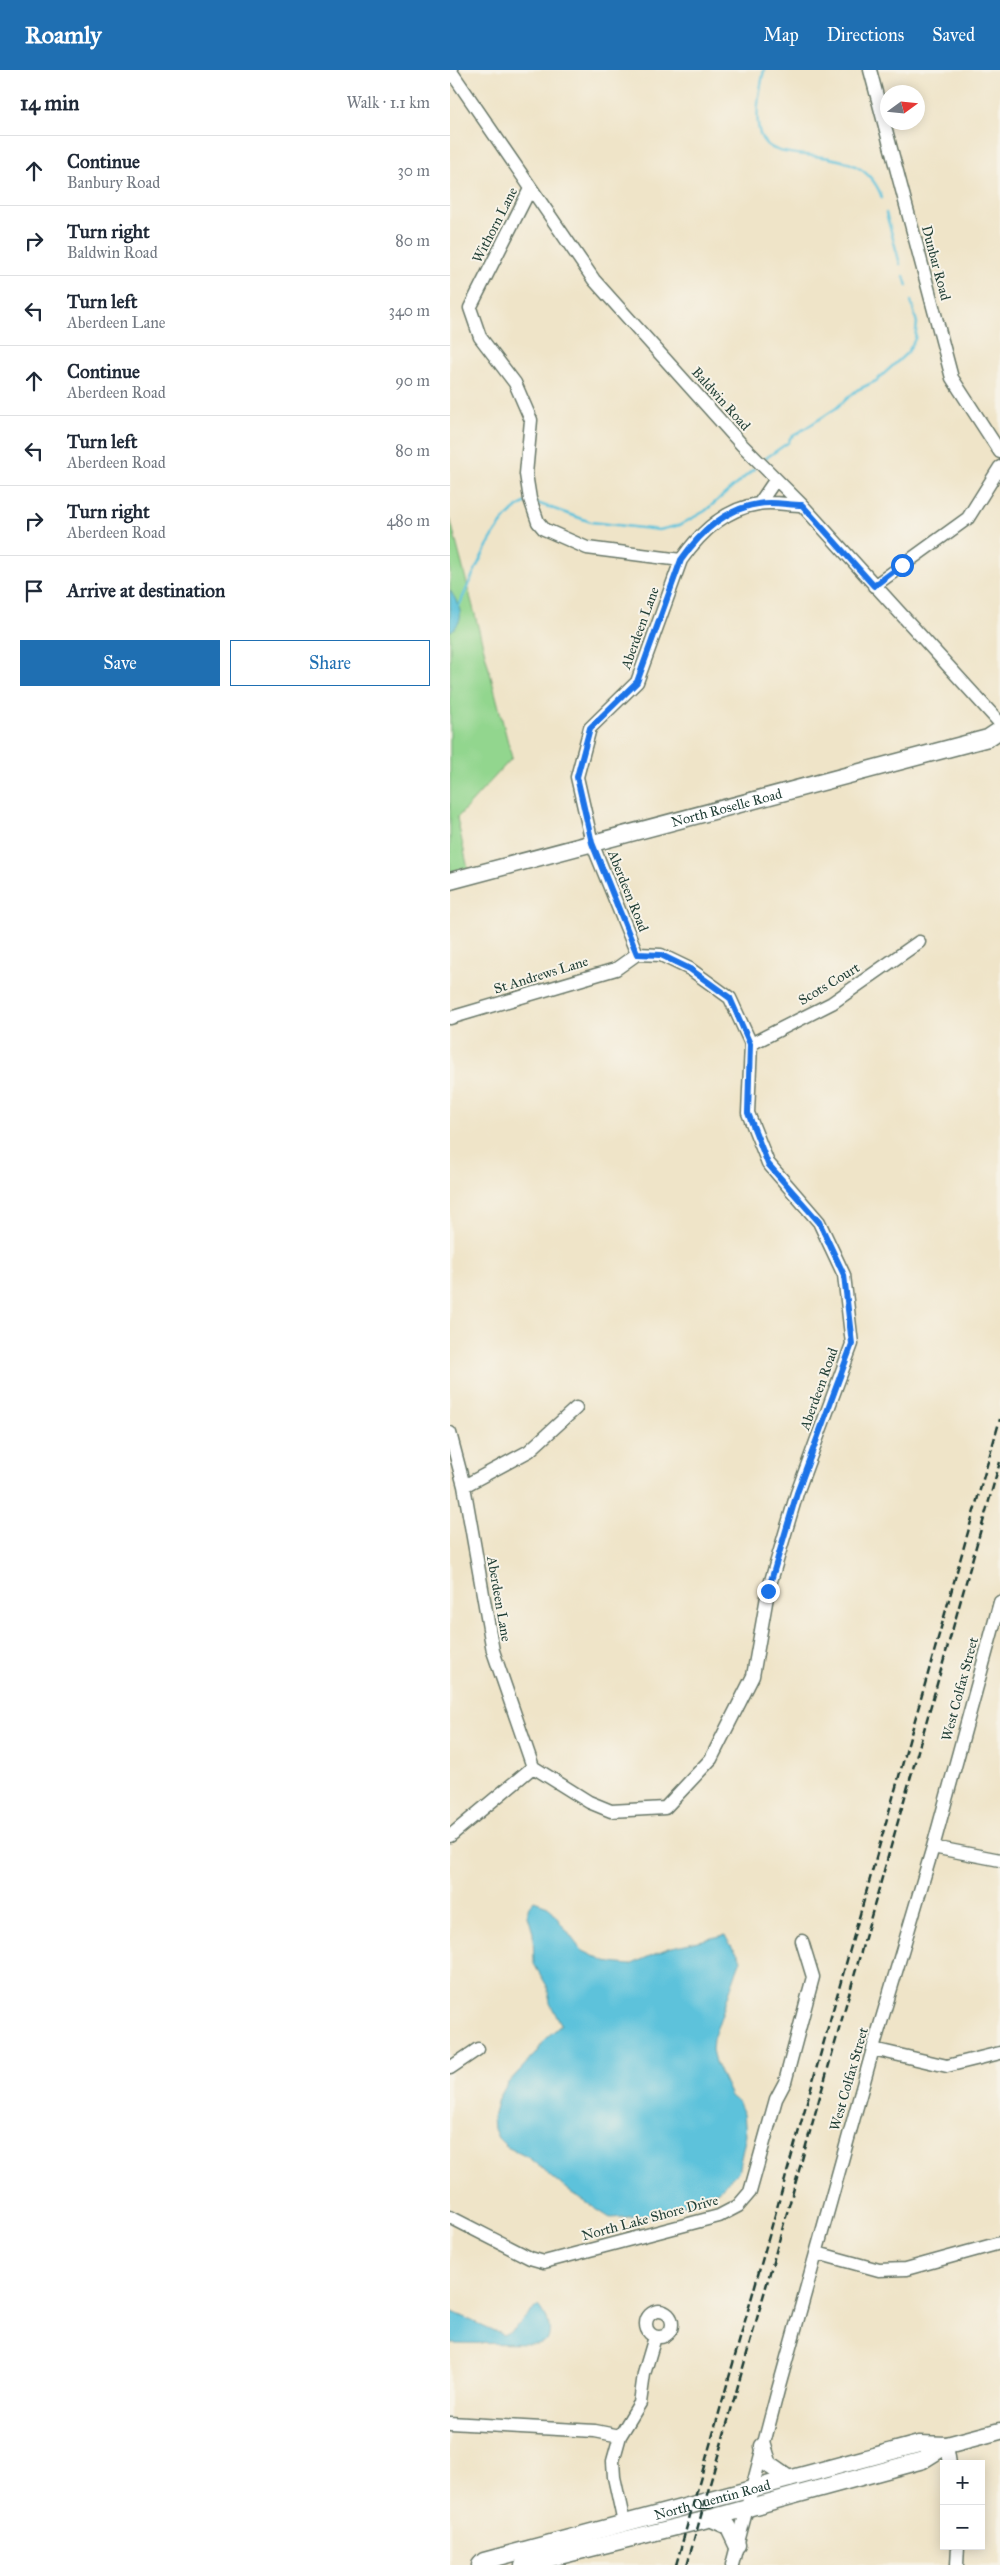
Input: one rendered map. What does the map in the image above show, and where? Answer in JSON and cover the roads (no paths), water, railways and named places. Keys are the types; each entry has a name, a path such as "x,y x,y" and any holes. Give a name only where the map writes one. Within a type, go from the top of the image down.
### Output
{"main road":[{"name":"North Roselle Road","path":"450,881 988,738 1000,730"},
{"name":"North Quentin Road","path":"480,2565 484,2561 919,2444 947,2444 1000,2431"},
{"name":"North Quentin Road","path":"523,2565 710,2518 923,2460 947,2444"},
{"path":"763,2446 769,2466 789,2479"},
{"path":"710,2518 728,2526 737,2545"}],"street":[{"name":"Baldwin Road","path":"450,70 594,280 1000,723"},
{"name":"Dunbar Road","path":"870,70 952,378 1000,452"},
{"name":"Withorn Lane","path":"530,188 470,308 480,338 515,383 531,420 526,474 530,498 538,522 544,529 587,548 681,560"},
{"path":"874,586 968,518 1000,467"},
{"path":"759,504 776,479"},
{"name":"Aberdeen Lane","path":"592,843 577,777 590,728 637,682 681,560 693,543 709,526 740,510 759,504 802,505"},
{"name":"Aberdeen Road","path":"533,1766 589,1802 611,1811 665,1808 711,1759 753,1676 768,1591 797,1493 852,1344 844,1275 819,1222 768,1164 748,1113 750,1044 730,998 690,969 661,955 637,954 592,843"},
{"name":"Scots Court","path":"750,1044 832,1003 919,942"},
{"name":"St Andrews Lane","path":"450,1018 616,969 637,954"},
{"path":"464,1486 529,1451 576,1408"},
{"name":"Aberdeen Lane","path":"450,1434 464,1486 493,1651 533,1766"},
{"name":"West Colfax Street","path":"732,2565 873,2049 994,1642 1000,1602"},
{"path":"450,1836 533,1766"},
{"path":"933,1847 1000,1860"},
{"name":"North Lake Shore Drive","path":"450,2217 530,2258 544,2262 719,2216 738,2206 750,2192 776,2099 785,2082 813,1976 802,1941"},
{"path":"450,2068 478,2049"},
{"path":"873,2049 947,2066 1000,2053"},
{"path":"816,2253 879,2270 906,2269 1000,2244"},
{"path":"624,2523 614,2477 613,2461 620,2436 640,2403 644,2374 655,2337"},
{"path":"450,2423 595,2430 620,2436"},
{"path":"947,2444 949,2460"},
{"path":"957,2565 958,2550"}],"water":[{"path":"450,590 459,606 460,617 456,627 450,632"},
{"path":"534,1901 548,1906 581,1950 606,1962 630,1965 668,1948 725,1935 741,1959 713,2039 712,2050 715,2062 731,2096 739,2103 744,2114 746,2135 738,2172 718,2191 700,2201 643,2216 610,2218 570,2192 529,2158 507,2147 498,2138 494,2129 493,2117 497,2102 507,2084 536,2053 546,2038 561,2025 550,2003 547,1986 534,1964 533,1933 528,1916 528,1908"},
{"path":"539,2306 549,2327 547,2341 538,2344 450,2343 450,2311 503,2335 514,2329 529,2313"}],"waterway":[{"path":"764,70 758,102 758,127 760,134 768,145 781,151 837,159 855,166 871,178 882,198"},
{"path":"886,213 900,264"},
{"path":"904,276 907,286"},
{"path":"766,458 789,442 790,438 835,409 857,390 876,381 908,352 915,339 917,323 911,301"},
{"path":"537,503 591,522 659,530 680,525 705,511 754,469"},
{"path":"459,606 495,532 516,508 527,502"}],"railway":[{"path":"676,2565 1000,1419"},
{"path":"687,2565 1000,1462"}]}
